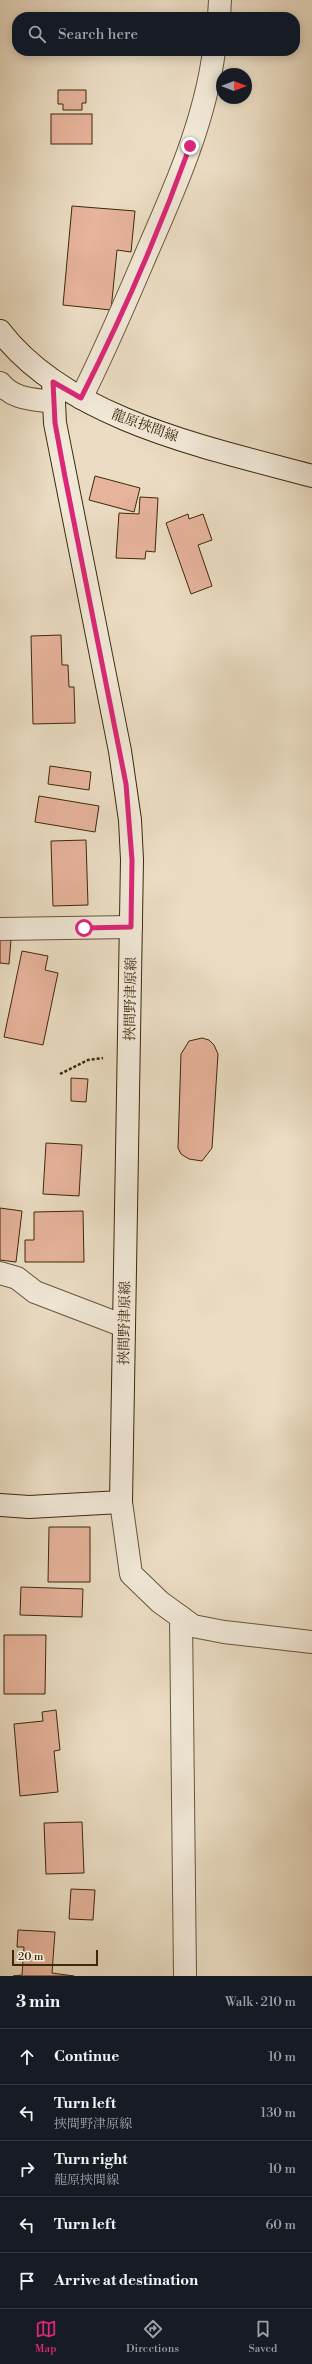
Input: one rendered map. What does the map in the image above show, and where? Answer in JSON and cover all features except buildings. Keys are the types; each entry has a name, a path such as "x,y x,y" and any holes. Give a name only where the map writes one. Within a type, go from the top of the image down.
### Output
{"main road":[{"path":"219,12 220,0"},
{"path":"81,398 115,328 173,193 202,107 211,75 213,56"},
{"name":"龍原挾間線","path":"0,331 53,392 81,398 140,424 212,448 312,476"},
{"path":"0,383 11,394 20,398 53,392"},
{"name":"挾間野津原線","path":"53,392 65,477 126,784 132,860 121,1502 131,1574 160,1602 193,1626 224,1632 312,1642"},
{"path":"0,929 131,927"},
{"path":"0,1273 17,1278 35,1292 124,1326"},
{"path":"0,1506 29,1507 121,1502"},
{"path":"181,1617 185,1976"}],"path":[{"path":"60,1074 88,1060 129,1054"}],"route":[{"path":"84,928 131,927 132,860 130,820 126,784 120,751 55,423 53,382 81,398 115,328 173,193 190,146"}]}
